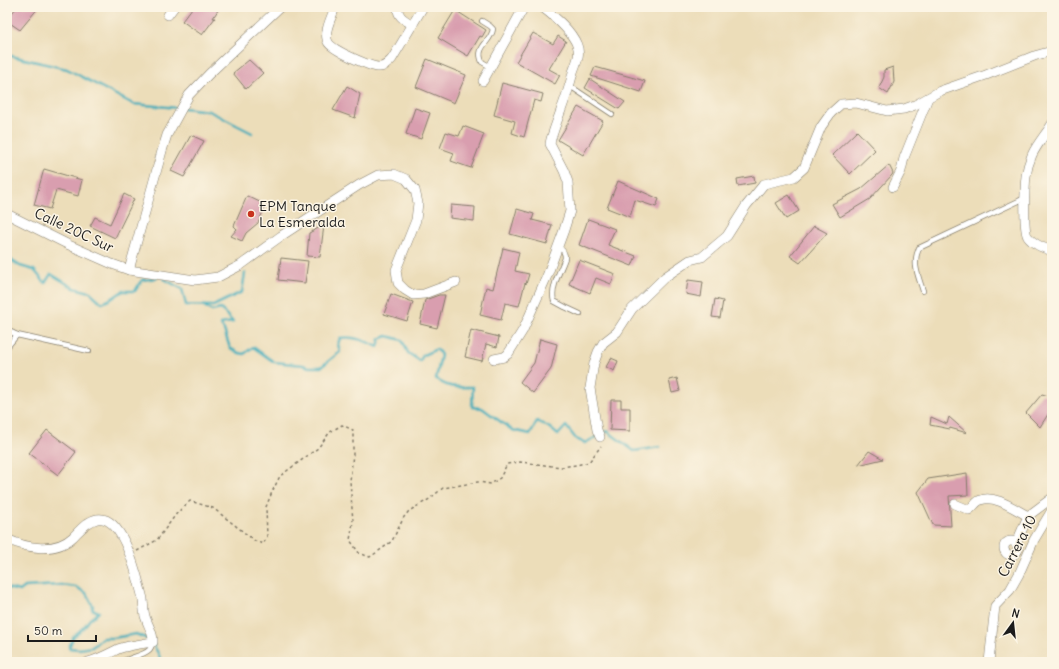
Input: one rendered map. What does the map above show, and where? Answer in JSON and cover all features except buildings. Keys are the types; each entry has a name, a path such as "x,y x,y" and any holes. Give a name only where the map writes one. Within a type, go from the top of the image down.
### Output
{"street":[{"path":"129,270 167,135 179,111 189,95 209,74 280,7"},
{"path":"335,7 326,35 329,43 338,51 374,66 381,67 387,65 392,59 423,7"},
{"path":"398,7 397,12 400,16 413,25"},
{"path":"483,81 524,7"},
{"path":"494,359 504,357 508,354 523,330 547,276 570,211 568,182 550,144 579,55 578,46 574,38 559,21 542,7"},
{"path":"600,437 597,430 590,388 594,364 603,343 617,332 637,304 665,277 690,260 702,257 727,236 746,206 764,184 794,177 804,168 821,127 831,113 841,104 856,103 887,111 904,109 915,105 940,91 1034,56 1052,51"},
{"path":"893,187 928,98"},
{"path":"1052,124 1036,148 1029,162 1026,178 1025,220 1025,231 1027,237 1039,246 1052,251"},
{"name":"Calle 20C Sur","path":"7,214 69,246 129,270 195,280 218,277 241,265 281,236 359,185 378,175 394,174 406,179 415,190 418,203 416,220 396,270 398,282 404,290 413,294 429,292 456,282"},
{"path":"955,504 969,510 979,500 988,498 996,499 1028,516"},
{"path":"1016,544 1028,516 1052,498"},
{"name":"Carrera 10","path":"989,662 994,606 1010,590 1034,540 1052,510"},
{"path":"7,539 18,544 36,547 52,547 62,545 89,522 97,519 106,520 120,532 127,544 142,596 144,615 153,636 153,642 130,645 100,659 88,662"}],"lane":[{"path":"482,21 493,29 479,56 482,62 491,67"},
{"path":"570,86 612,114"},
{"path":"923,291 915,264 915,256 919,248 1026,197"},
{"path":"557,247 562,249 565,253 565,258 552,296 554,301 580,314"},
{"path":"7,330 18,335 89,351"},
{"path":"7,347 18,335"},
{"path":"122,662 148,651 151,649 153,642"}],"path":[{"path":"130,554 157,540 177,513 190,502 213,508 255,541 263,544 267,538 266,507 280,476 318,448 330,432 342,425 353,430 353,454 350,481 353,522 350,540 359,553 370,557 384,548 392,540 404,517 410,511 444,488 478,482 492,484 500,478 507,464 520,462 561,466 589,462 601,444 600,437"}],"waterway":[{"path":"7,55 67,69 133,104 179,108"},
{"path":"184,108 209,111 252,133"},
{"path":"7,256 20,266 34,270 45,283 51,274 74,288 90,292 102,303 123,291 135,291 142,280 157,278"},
{"path":"164,279 182,289 186,305 213,306 242,292 245,273"},
{"path":"204,306 212,311 221,309 233,322 220,324 224,330 230,348 239,353 244,354 253,347 274,362 309,367 321,367 340,352 338,344 340,338 360,340 378,347 380,339 387,336 402,340 408,353 420,361 423,355 437,349 441,355 436,379 450,386 473,387 472,407 482,408 512,430 530,434 537,421 550,428 558,435 566,426 576,439 585,443 607,431 634,451 660,447"},
{"path":"7,588 20,591 25,587 61,585 76,587 86,593 93,606 92,609 99,612 73,637 69,648 79,649 92,647 102,638 113,638 136,634 150,640"},
{"path":"153,644 161,662"},
{"path":"185,662 192,662"}],"place":[{"name":"EPM Tanque La Esmeralda","path":"251,214"}]}
